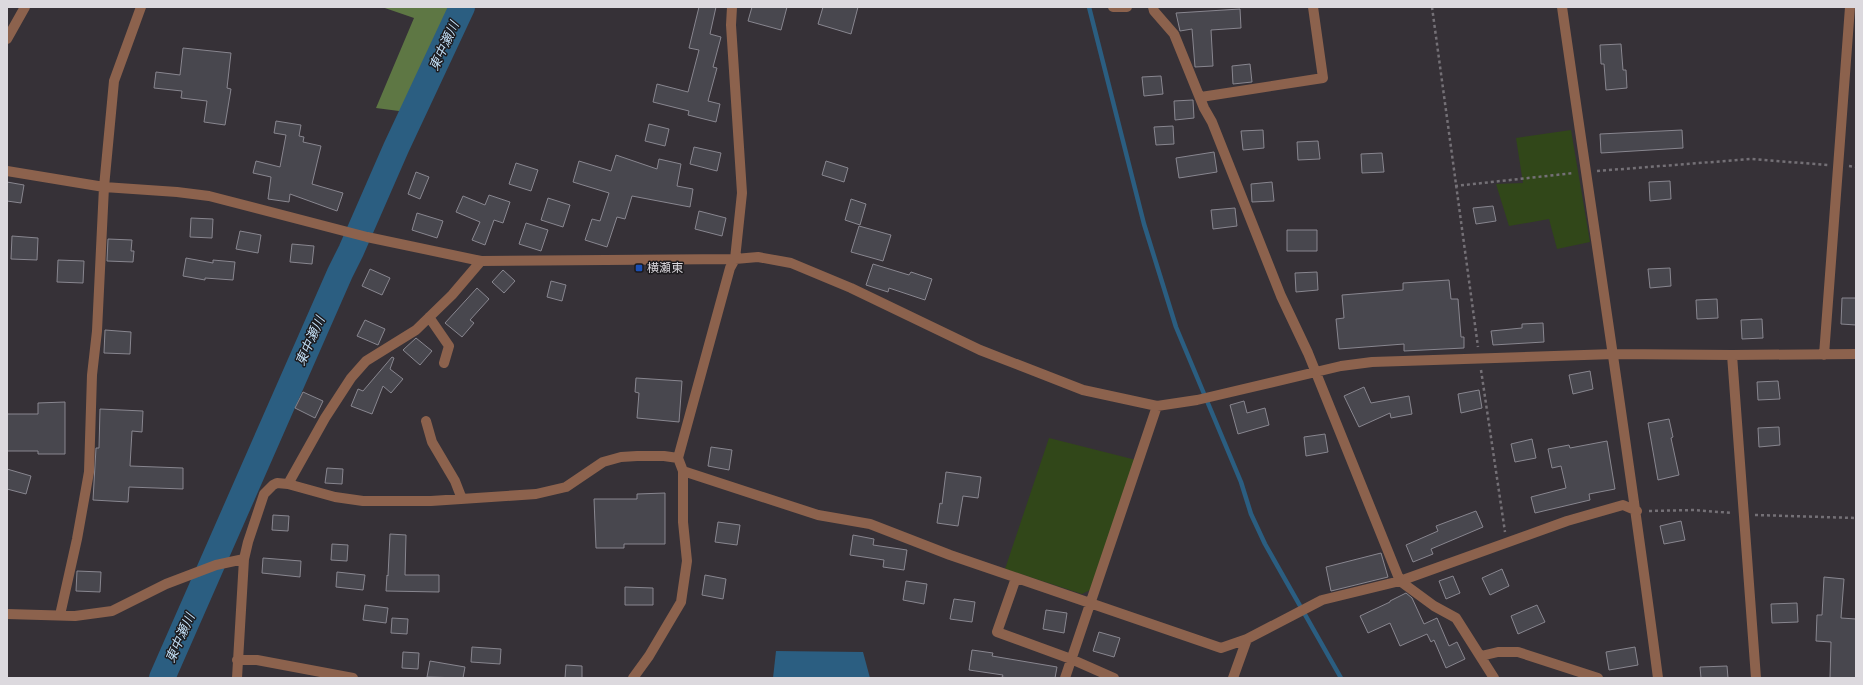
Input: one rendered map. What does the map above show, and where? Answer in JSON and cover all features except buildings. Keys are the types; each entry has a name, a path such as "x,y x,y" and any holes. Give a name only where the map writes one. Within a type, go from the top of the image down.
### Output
{"street":[{"path":"7,39 25,7"},
{"path":"60,615 77,539 89,472 92,375 97,331 104,187 114,81 141,7"},
{"path":"633,678 649,656 681,602 687,561 683,522 684,471 678,458 730,268 734,259 742,194 731,25 732,7"},
{"path":"1113,7 1127,7"},
{"path":"1153,7 1154,11 1174,34 1281,296 1308,352 1315,373 1400,581 1434,606 1456,618 1494,678"},
{"path":"1201,97 1324,78 1313,7"},
{"path":"1562,7 1637,511 1658,678"},
{"path":"1824,355 1850,7"},
{"path":"7,171 104,187 177,192 209,196 367,237 481,261 734,259 758,257 791,263 852,288 980,350 1083,390 1157,406 1197,400 1341,366 1372,362 1614,354 1732,356 1856,354"},
{"path":"288,484 325,418 351,378 366,361 416,330 452,295 481,261"},
{"path":"430,317 449,346 444,363"},
{"path":"1732,356 1756,678"},
{"path":"1065,678 1157,406"},
{"path":"426,421 432,442 455,481 462,499"},
{"path":"237,678 244,559 264,494 277,483 288,484 335,497 363,501 462,499 536,494 566,487 603,462 621,457 664,456 678,458"},
{"path":"684,471 811,513 870,524 950,555 1222,648 1247,639 1322,600 1400,581 1567,521 1623,505 1637,511"},
{"path":"7,614 75,616 112,610 166,584 216,565 244,559"},
{"path":"1016,578 997,632 1071,659 1114,678"},
{"path":"1233,678 1247,639"},
{"path":"1481,656 1498,652 1518,652 1598,678"},
{"path":"237,660 257,660 353,678"}],"path":[{"path":"1432,7 1455,186 1586,172 1751,159 1839,166"},
{"path":"1637,511 1694,510 1744,514 1856,518"}],"green space":[{"path":"382,7 471,7 422,114 376,108 414,18"},
{"path":"1571,130 1590,242 1557,249 1549,219 1509,226 1496,184 1523,183 1516,138"},
{"path":"1049,438 1136,460 1090,590 1082,594 1005,569"}],"water":[{"path":"776,651 863,652 870,678 773,678"}],"waterway":[{"name":"東中瀬川","path":"162,678 340,273 396,148 462,7"},
{"path":"1089,7 1144,224 1176,327 1241,482 1251,514 1265,544 1341,678"}],"place":[{"name":"横瀬東","path":"639,268"}]}
